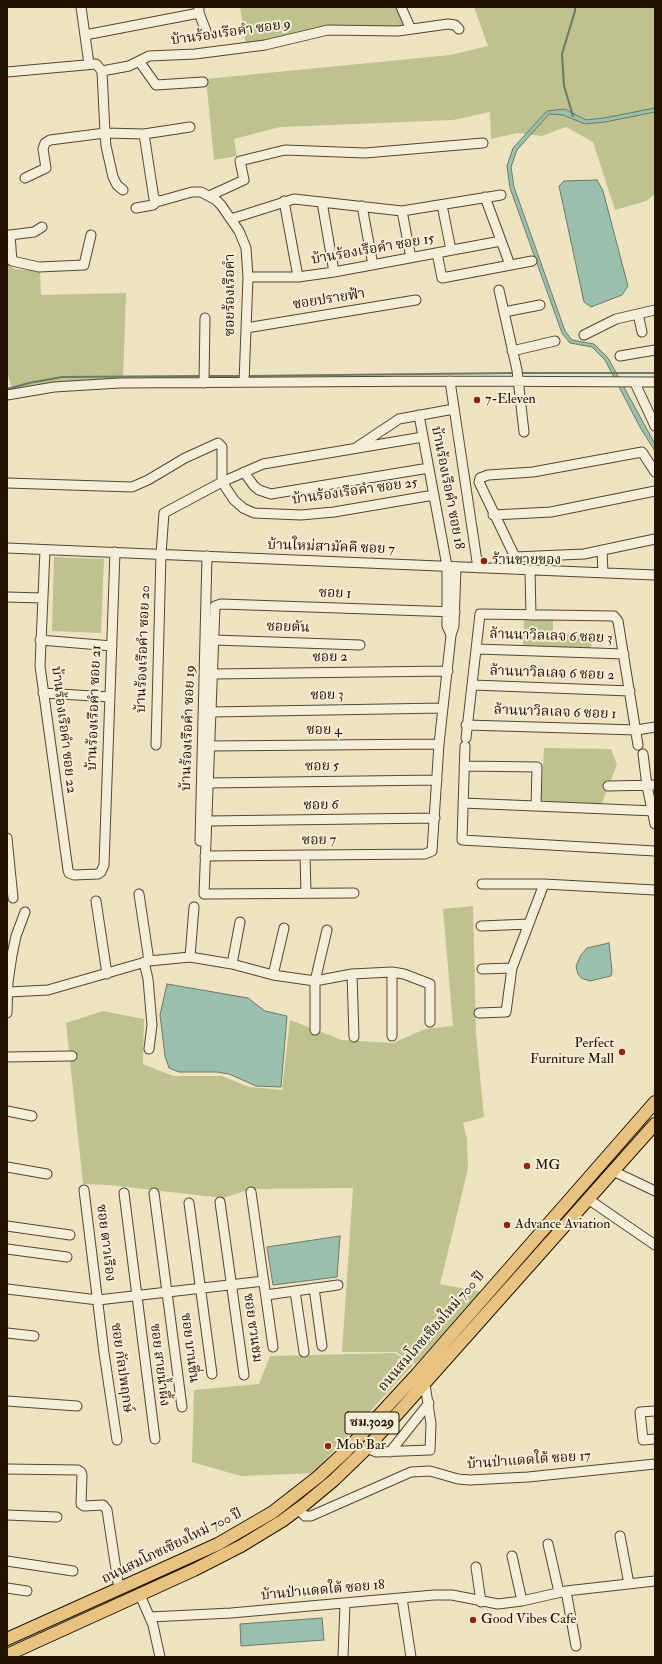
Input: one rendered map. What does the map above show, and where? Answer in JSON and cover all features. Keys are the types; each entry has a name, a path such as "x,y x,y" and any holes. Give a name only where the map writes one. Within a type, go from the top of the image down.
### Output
{"main road":[{"name":"ถนนสมโภชเชียงใหม่ 700 ปี","path":"7,1639 218,1544 254,1524 291,1499 319,1476 346,1451 417,1374 655,1102"},
{"name":"ถนนสมโภชเชียงใหม่ 700 ปี","path":"7,1655 140,1595 241,1546 298,1509 334,1480 367,1448 426,1384 655,1124"}],"street":[{"path":"81,7 90,64"},
{"path":"401,7 409,25"},
{"path":"85,35 199,10 206,31"},
{"name":"บ้านร้องเรือคำ ซอย 9","path":"101,69 129,66 149,56 195,54 265,45 328,30 398,31 448,24 455,25 459,29"},
{"path":"139,61 156,85 203,82"},
{"path":"7,72 90,64 96,64 101,69 106,146 113,178 118,187 123,190"},
{"path":"25,178 45,169 46,165 43,149 45,143 50,140 105,133 144,134 190,127"},
{"path":"144,134 154,199 157,201"},
{"path":"209,196 244,180 240,161 278,151 365,153 483,143"},
{"name":"ซอยร้องเรือคำ","path":"136,208 153,205 157,201 192,192 201,192 221,204 231,219 246,248 248,277 244,377"},
{"path":"231,219 294,199 402,211 501,195"},
{"path":"486,197 510,265"},
{"path":"284,201 298,277"},
{"path":"322,202 334,272"},
{"path":"442,204 450,250"},
{"path":"362,206 373,265"},
{"path":"402,211 411,258"},
{"path":"42,227 34,232 8,235 12,261 39,267 84,265 91,234"},
{"name":"บ้านร้องเรือคำ ซอย 15","path":"248,277 298,277 334,272 501,241"},
{"path":"437,253 442,278 532,261"},
{"path":"499,290 516,370 524,432"},
{"name":"ซอยปรายฟ้า","path":"246,328 416,300"},
{"path":"504,312 540,305"},
{"path":"584,334 616,319 655,310"},
{"path":"638,314 642,332"},
{"path":"204,379 205,318"},
{"path":"512,350 555,342"},
{"path":"620,356 655,350"},
{"path":"7,395 54,387 244,377 517,382 655,382"},
{"path":"450,381 478,568"},
{"path":"630,382 655,426"},
{"path":"354,449 399,419 454,409"},
{"name":"บ้านร้องเรือคำ ซอย 18","path":"419,415 434,495 452,567 451,612 454,626 451,635 439,744 432,850"},
{"path":"7,483 132,487 148,480 185,458 218,443 222,447 222,482 263,464 423,437"},
{"path":"655,472 642,452 533,472 483,476 480,478 480,486 515,558 584,554 655,540"},
{"path":"244,472 259,490 271,494 429,468"},
{"name":"บ้านร้องเรือคำ ซอย 25","path":"222,482 243,508 254,513 267,514 301,515 334,512 434,495"},
{"name":"บ้านร้องเรือคำ ซอย 20","path":"156,745 161,554 164,513 222,482"},
{"path":"494,515 551,512 655,491"},
{"name":"บ้านใหม่สามัคคี ซอย 7","path":"7,548 600,573 654,578"},
{"name":"บ้านร้องเรือคำ ซอย 22","path":"44,550 40,666 68,870 71,874 98,874 101,872 104,865"},
{"path":"600,551 600,573"},
{"name":"บ้านร้องเรือคำ ซอย 21","path":"104,865 115,552"},
{"name":"บ้านร้องเรือคำ ซอย 19","path":"205,895 200,894 198,891 207,556"},
{"path":"530,570 531,615"},
{"path":"7,598 42,598"},
{"name":"ซอย 1","path":"214,640 215,606 221,604 451,612"},
{"path":"638,745 639,730 630,691 618,620 614,616 483,613 479,616 473,685 466,725 462,840 655,851"},
{"path":"40,640 112,646"},
{"path":"214,640 205,856 205,895 354,893"},
{"name":"ซอยตัน","path":"214,640 360,645"},
{"name":"ล้านนาวิลเลจ 6 ซอย 3","path":"477,649 624,654"},
{"name":"ซอย 2","path":"212,674 448,671"},
{"name":"ล้านนาวิลเลจ 6 ซอย 2","path":"473,685 630,691"},
{"path":"43,693 110,698"},
{"name":"ซอย 3","path":"211,712 443,708"},
{"name":"ล้านนาวิลเลจ 6 ซอย 1","path":"466,725 639,730"},
{"path":"639,730 646,727 655,727"},
{"path":"639,730 647,733 655,733"},
{"name":"ซอย 4","path":"210,746 439,744"},
{"path":"643,754 651,786 655,824"},
{"path":"464,766 537,767 536,806"},
{"name":"ซอย 5","path":"208,783 437,780"},
{"path":"608,786 651,786"},
{"path":"463,803 654,812"},
{"name":"ซอย 6","path":"207,821 435,818"},
{"path":"7,838 9,875 13,898"},
{"name":"ซอย 7","path":"205,856 425,854 432,850"},
{"path":"305,855 306,893"},
{"path":"482,884 544,884 655,890"},
{"path":"479,1013 506,1012 512,968 544,884"},
{"path":"139,894 152,1025 149,1049"},
{"path":"96,902 106,974"},
{"path":"190,957 194,907"},
{"path":"7,1013 8,985 16,936 25,912"},
{"path":"232,964 240,922"},
{"path":"481,926 529,924"},
{"path":"273,975 284,928"},
{"path":"315,1030 315,981 327,930"},
{"path":"8,985 48,990 146,961 190,957 232,964 273,975 315,981 352,974 392,972 430,984 430,1022"},
{"path":"482,969 512,968"},
{"path":"392,972 392,1036"},
{"path":"352,974 354,1037"},
{"path":"7,1057 72,1056"},
{"path":"7,1111 32,1116"},
{"path":"7,1167 47,1174"},
{"path":"613,1171 655,1191"},
{"name":"ซอย ดาวเรือง","path":"84,1190 98,1300"},
{"path":"251,1192 273,1347"},
{"name":"ซอย สายน้ำผึ้ง","path":"124,1193 154,1439"},
{"name":"ซอย บานชื่น","path":"154,1193 182,1407"},
{"path":"588,1199 655,1245"},
{"name":"ซอย ชวนชม","path":"220,1202 244,1375"},
{"path":"189,1203 212,1374"},
{"path":"7,1226 70,1235"},
{"path":"7,1249 67,1257"},
{"path":"7,1289 98,1300 264,1280"},
{"path":"266,1295 338,1285"},
{"path":"314,1288 322,1346"},
{"path":"295,1291 304,1352"},
{"name":"ซอย กัลปพฤกษ์","path":"98,1300 117,1440"},
{"path":"7,1333 34,1336"},
{"path":"367,1448 376,1452 430,1450 431,1424 426,1384"},
{"path":"7,1401 77,1406"},
{"path":"390,1452 429,1402"},
{"path":"655,1411 640,1412 643,1440 655,1439"},
{"name":"บ้านป่าแดดใต้ ซอย 17","path":"298,1509 306,1516 311,1516 411,1472 430,1471 458,1479 470,1480 528,1477 655,1464"},
{"path":"7,1469 75,1470 81,1472 81,1504 84,1506 103,1505 107,1510 119,1589"},
{"path":"7,1515 57,1517"},
{"path":"620,1536 629,1584"},
{"path":"548,1544 576,1646"},
{"path":"512,1556 522,1601"},
{"path":"7,1561 73,1571"},
{"path":"476,1567 481,1602"},
{"name":"บ้านป่าแดดใต้ ซอย 18","path":"150,1617 231,1613 452,1595 481,1602 498,1604 522,1601 562,1592 655,1581"},
{"path":"7,1588 27,1591"},
{"path":"140,1595 150,1617 160,1657"},
{"path":"402,1598 410,1657"},
{"path":"343,1657 344,1604"}],"shaded area":[{"path":"240,7 397,7 405,27 330,28 246,45"},
{"path":"474,7 655,7 655,194 646,201 615,210 593,142 566,127 542,136 517,133 491,139 490,112 453,120 280,127 234,139 237,156 214,160 206,79 450,55 488,46"},
{"path":"655,108 655,112 605,122 585,124 563,115 549,114 517,150 511,167 514,187 565,331 572,340 594,344 608,358 655,444 655,451 641,429 605,360 592,347 570,343 562,333 510,188 507,166 513,148 547,111 565,109 586,120"},
{"path":"597,180 603,191 628,286 622,295 591,307 584,302 559,186 564,181"},
{"path":"7,264 15,269 40,271 41,295 126,293 123,380 42,384 12,390 7,370"},
{"path":"54,557 104,559 101,633 52,631"},
{"path":"524,618 553,620 553,634 592,636 591,649 523,645"},
{"path":"544,748 611,749 617,765 601,805 541,802"},
{"path":"473,906 476,1034 484,1117 463,1123 467,1139 468,1169 440,1284 482,1292 416,1364 396,1352 342,1352 353,1188 251,1189 223,1198 109,1185 83,1184 66,1023 103,1011 144,1019 143,1064 173,1076 222,1076 249,1087 282,1090 290,1020 342,1040 393,1043 425,1029 453,1026 443,909"},
{"path":"609,943 612,971 611,976 590,981 581,978 578,974 576,966 581,955 587,948"},
{"path":"167,984 248,998 265,1011 287,1016 281,1087 256,1086 229,1074 217,1072 179,1072 169,1068 165,1056 160,1015"},
{"path":"340,1236 337,1277 273,1285 267,1247"},
{"path":"395,1353 413,1365 313,1473 241,1476 192,1462 194,1390 259,1384 270,1356"},
{"path":"322,1618 324,1640 241,1646 240,1624"}],"waterway":[{"path":"573,116 564,86 562,54 575,7"},
{"path":"247,376 514,373"},
{"path":"521,373 655,373"},
{"path":"7,389 62,377 200,376"},
{"path":"207,376 242,376"}],"place":[{"name":"7-Eleven","path":"477,400"},
{"name":"ร้านขายของ","path":"484,561"},
{"name":"Perfect Furniture Mall","path":"622,1052"},
{"name":"MG","path":"527,1166"},
{"name":"Advance Aviation","path":"507,1225"},
{"name":"Mob Bar","path":"328,1446"},
{"name":"Good Vibes Cafe","path":"473,1620"}]}
